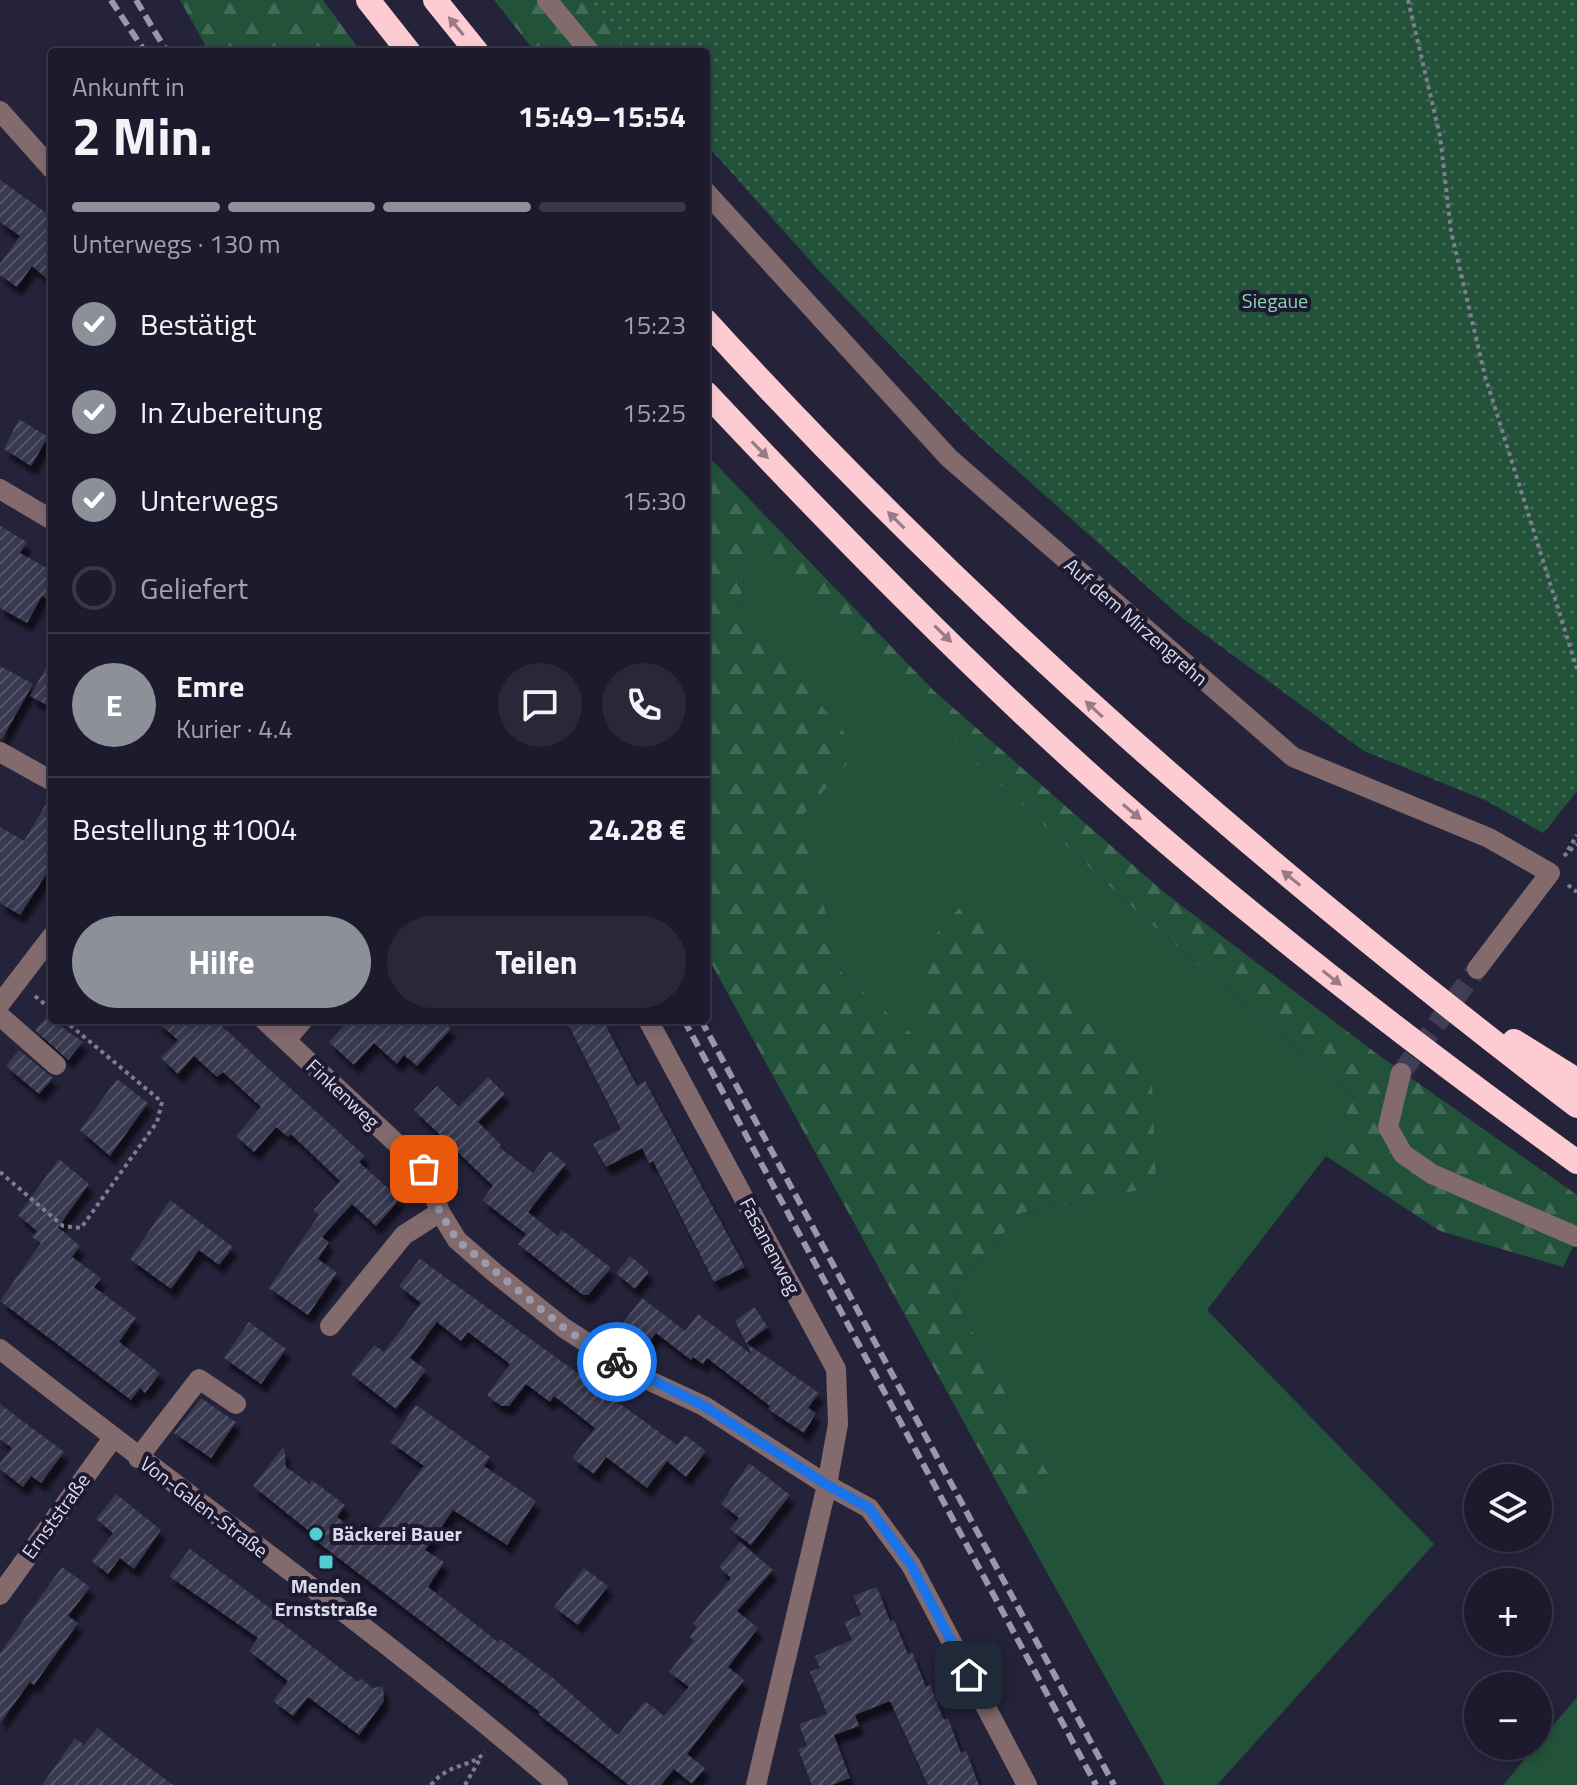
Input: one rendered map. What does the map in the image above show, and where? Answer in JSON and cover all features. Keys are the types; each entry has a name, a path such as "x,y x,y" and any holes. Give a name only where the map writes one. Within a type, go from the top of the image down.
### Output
{"highway":[{"path":"368,0 406,48"},
{"path":"435,0 474,48"},
{"path":"710,325 915,540 1105,719 1255,849 1577,1106"},
{"path":"710,397 840,534 1117,799 1289,944 1577,1162"},
{"path":"1440,996 1577,1080"}],"street":[{"path":"547,0 587,48"},
{"path":"0,111 48,165"},
{"name":"Auf dem Mirzengrehn","path":"710,196 949,458 1293,757 1489,838 1550,873 1477,969"},
{"path":"0,489 48,518"},
{"path":"0,752 48,779"},
{"path":"0,1004 48,941"},
{"path":"0,1016 56,1065"},
{"name":"Finkenweg","path":"268,1024 424,1169 440,1212 457,1240 564,1328 637,1375 704,1406 827,1485"},
{"path":"286,1040 300,1024"},
{"name":"Fasanenweg","path":"650,1024 836,1369 838,1424 827,1485 756,1785"},
{"path":"1401,1073 1388,1127 1403,1154 1432,1174 1577,1237"},
{"path":"330,1326 404,1235 440,1212"},
{"name":"Von-Galen-Straße","path":"0,1349 500,1735 558,1785"},
{"path":"138,1458 199,1379 236,1404"},
{"name":"Ernststraße","path":"0,1595 113,1438"},
{"path":"827,1485 869,1508 911,1565 1027,1785"}],"path":[{"path":"1408,0 1440,136 1451,231 1485,376 1577,669"},
{"path":"1565,855 1577,835"},
{"path":"0,1172 63,1226 81,1228 157,1122 162,1102 69,1024"},
{"path":"465,1785 480,1759 500,1735"},
{"path":"431,1785 448,1769 480,1759"}],"green space":[{"path":"180,0 323,0 358,48 207,48"},
{"path":"494,0 779,0 710,49 532,48"},
{"name":"Siegaue","path":"586,0 1577,0 1577,791 1546,830 1543,833 1487,801 1364,751 1182,618 972,430 823,275 710,148 710,48 624,48"},
{"path":"710,458 933,690 1165,893 1377,1054 1577,1195 1577,1239 1563,1267 1440,1231 1326,1156 1354,1097 1143,917 746,549 741,612 859,750 800,818 842,974 920,1041 917,956 968,898 1151,1057 1156,1187 1021,1213 952,1293 1049,1476 1010,1506 710,961"},
{"path":"746,548 1143,917 1354,1097 1326,1156 1207,1310 1434,1544 1217,1785 1165,1785 1010,1506 1048,1475 952,1293 1021,1213 1156,1187 920,1042 842,974 741,612"},
{"path":"1577,1697 1577,1785 1503,1785 1524,1760 1552,1760 1552,1727"}],"building":[{"path":"0,180 48,214 48,280 32,266 17,287 0,275 0,264 20,236 0,222"},
{"path":"19,419 48,437 31,466 4,449"},
{"path":"0,526 27,542 20,553 48,569 48,599 42,596 27,623 0,608"},
{"path":"48,664 48,706 30,696"},
{"path":"0,666 33,684 2,739 0,739"},
{"path":"48,801 48,871 20,915 0,903 0,827 24,841"},
{"path":"48,1015 48,1024 58,1024 83,1042 68,1060 35,1030"},
{"path":"160,1024 219,1024 365,1156 359,1162 400,1199 376,1226 352,1204 322,1237 329,1242 318,1259 337,1273 308,1315 269,1288 319,1215 314,1210 340,1181 291,1134 288,1137 276,1127 254,1152 236,1136 261,1107 223,1072 217,1077 194,1056 178,1074 161,1058 178,1040"},
{"path":"345,1024 445,1024 451,1029 417,1066 404,1055 397,1064 374,1043 354,1065 329,1042"},
{"path":"568,1024 605,1024 637,1086 645,1081 745,1267 714,1282 653,1161 649,1163 642,1148 606,1167 593,1144 621,1129"},
{"path":"19,1050 53,1078 39,1094 6,1066"},
{"path":"488,1077 505,1094 478,1122 501,1145 499,1147 533,1173 550,1151 566,1164 528,1212 558,1236 562,1230 611,1268 588,1295 583,1295 518,1244 526,1234 482,1200 493,1186 414,1110 437,1086 459,1107"},
{"path":"117,1079 148,1103 110,1156 80,1130"},
{"path":"59,1159 89,1184 58,1227 80,1246 72,1257 101,1278 94,1287 136,1318 119,1342 160,1373 145,1393 140,1388 131,1400 0,1301 41,1243 32,1237 37,1231 18,1215"},
{"path":"170,1200 233,1247 219,1265 199,1250 171,1289 130,1259"},
{"path":"630,1256 649,1272 635,1289 616,1273"},
{"path":"420,1259 677,1445 685,1435 706,1451 686,1477 667,1461 647,1488 606,1457 594,1474 572,1458 595,1428 554,1396 550,1402 526,1384 509,1406 501,1406 487,1395 510,1364 468,1332 461,1341 437,1322 410,1358 426,1370 396,1409 351,1374 374,1345 384,1352 421,1303 399,1286"},
{"path":"642,1298 685,1331 698,1314 752,1355 746,1343 819,1393 808,1408 816,1413 804,1433 768,1409 770,1406 707,1358 703,1364 693,1357 691,1360 656,1333 647,1344 622,1324"},
{"path":"754,1307 768,1327 746,1343 735,1321"},
{"path":"249,1322 286,1349 261,1384 224,1358"},
{"path":"201,1398 236,1422 211,1458 174,1433"},
{"path":"0,1404 64,1452 41,1483 31,1476 23,1487 0,1469 0,1463 12,1448 0,1439"},
{"path":"416,1405 490,1457 484,1466 536,1501 507,1545 453,1510 425,1550 444,1562 428,1587 498,1642 500,1639 553,1678 618,1735 645,1701 664,1716 689,1687 669,1672 694,1640 690,1637 697,1627 693,1624 731,1578 719,1567 740,1542 773,1570 737,1611 758,1628 728,1667 744,1680 687,1754 705,1768 692,1784 674,1769 661,1785 629,1785 538,1714 540,1712 307,1534 309,1531 253,1486 284,1446 286,1467 310,1484 312,1480 345,1505 337,1517 368,1540 424,1466 390,1442"},
{"path":"749,1463 790,1495 751,1545 730,1529 739,1518 721,1504"},
{"path":"116,1494 161,1530 134,1569 120,1558 108,1574 92,1561 113,1533 96,1519"},
{"path":"190,1549 278,1614 275,1618 358,1682 361,1679 373,1688 383,1686 384,1701 359,1735 308,1697 293,1716 273,1701 288,1681 249,1651 258,1638 169,1576"},
{"path":"62,1567 90,1587 68,1616 78,1623 34,1685 30,1682 0,1723 0,1653"},
{"path":"584,1568 608,1586 578,1625 554,1607"},
{"path":"877,1587 890,1621 894,1620 908,1654 912,1652 926,1687 930,1685 944,1720 948,1718 961,1753 966,1751 979,1785 928,1785 890,1701 855,1715 859,1726 834,1735 850,1778 832,1785 812,1785 798,1749 807,1746 799,1724 827,1714 810,1672 820,1668 815,1656 852,1640 844,1622 861,1615 853,1596"},
{"path":"97,1728 173,1785 42,1785 75,1738 84,1745"}],"tunnel":[{"path":"1401,1073 1477,969"}],"railway":[{"path":"111,0 142,48"},
{"path":"136,0 165,48"},
{"path":"686,1024 1096,1785"},
{"path":"703,1024 1114,1785"}],"way so far":[{"path":"424,1169 440,1212 457,1240 564,1328 617,1362"}],"place":[{"name":"Bäckerei Bauer","path":"316,1534"},
{"name":"Menden Ernststraße","path":"326,1562"}],"route":[{"path":"617,1362 637,1375 704,1406 827,1485 869,1508 911,1565 969,1675"}]}
